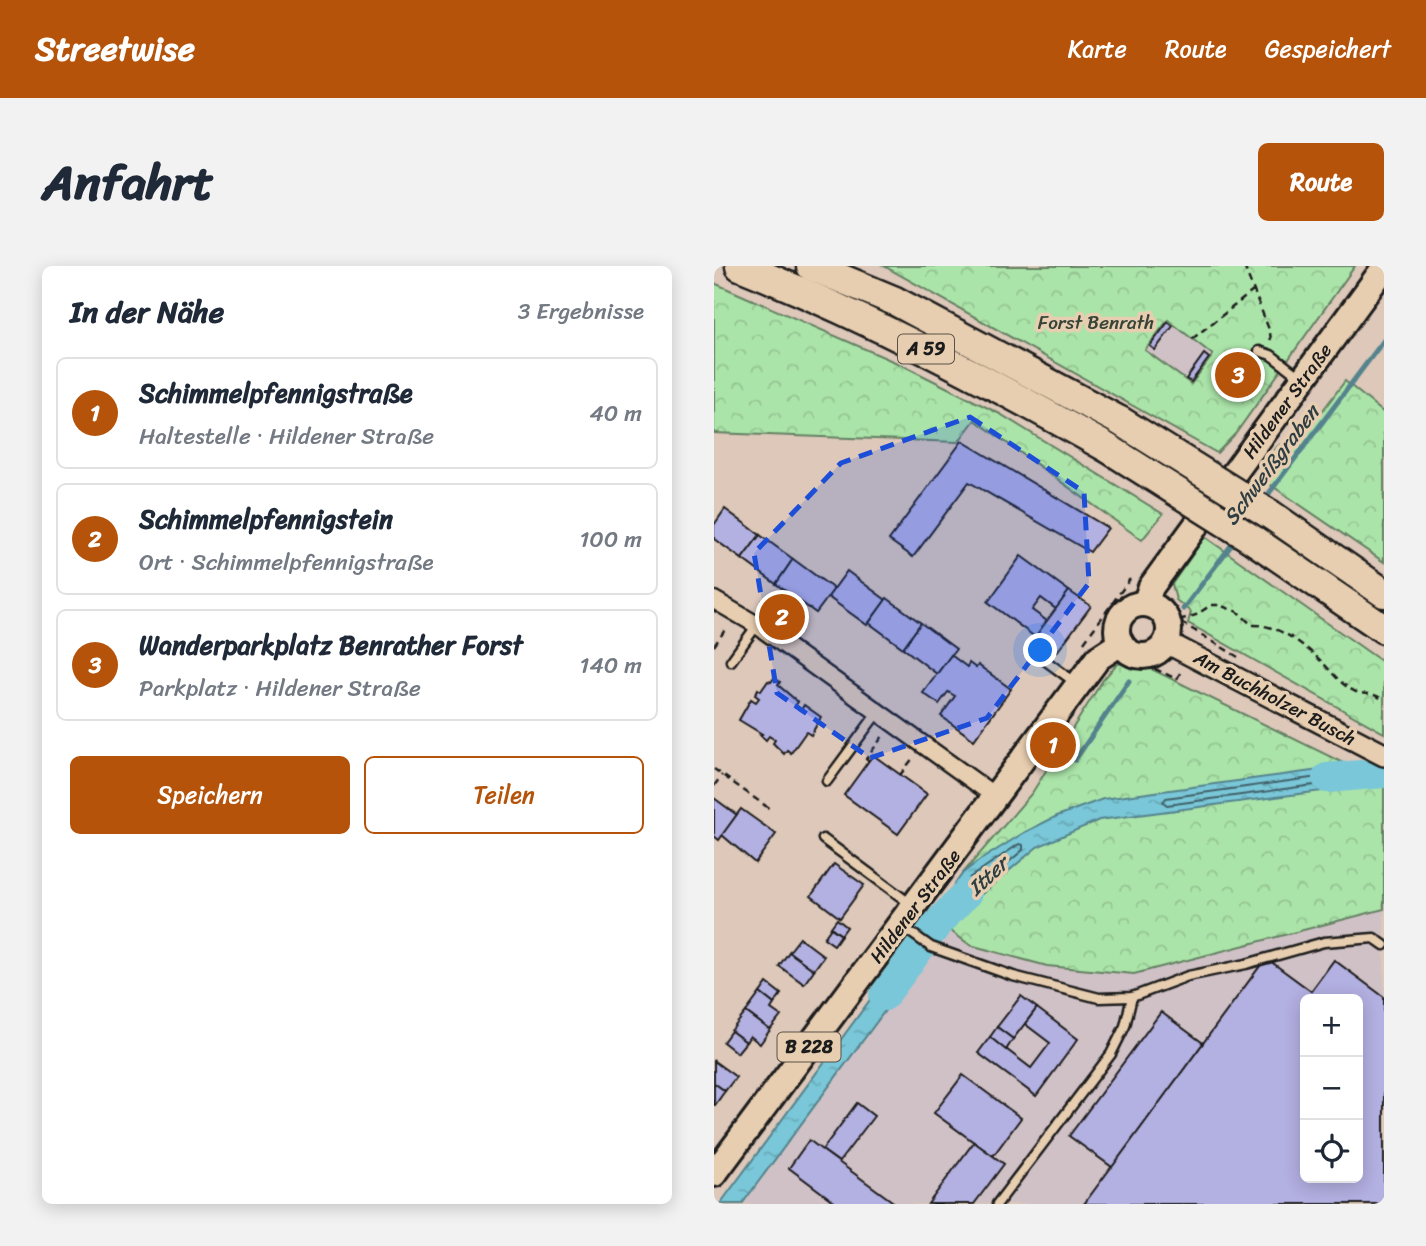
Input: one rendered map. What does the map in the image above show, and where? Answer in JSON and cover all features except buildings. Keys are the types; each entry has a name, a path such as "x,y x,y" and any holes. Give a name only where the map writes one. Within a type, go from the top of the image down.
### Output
{"highway":[{"name":"A 59","path":"740,266 894,333 995,384 1106,447 1255,541 1384,629"},
{"name":"A 59","path":"811,266 895,301 1120,421 1271,515 1384,593"}],"main road":[{"name":"Hildener Straße","path":"714,1174 907,920 1098,658 1124,651 1118,636 1119,620 1130,608 1145,604 1151,587 1384,268"},
{"path":"1124,651 1126,649 1140,656 1155,653 1172,631 1158,609 1145,604"},
{"name":"Am Buchholzer Busch","path":"1172,631 1191,654 1379,752"}],"street":[{"path":"714,600 757,625 996,797"}],"lane":[{"path":"1259,351 1271,355 1303,379"},
{"path":"731,660 757,625"},
{"path":"1046,661 1078,685"},
{"path":"827,781 878,712"},
{"path":"823,839 907,920 931,947 1013,976 1099,998 1132,998 1188,976 1246,964 1324,942 1374,938 1384,945"},
{"path":"997,1204 1111,1054 1125,1026 1132,998"}],"path":[{"path":"1244,266 1270,332 1271,355"},
{"path":"1192,339 1254,291"},
{"path":"1172,631 1211,605 1225,606 1238,612 1252,625 1261,624 1287,635 1322,662 1334,677 1356,692 1375,694 1384,701"},
{"path":"714,646 738,614"},
{"path":"1124,651 1177,679 1202,635"},
{"path":"869,761 866,759 893,722"},
{"path":"900,775 923,744"},
{"path":"714,769 770,809"},
{"path":"714,786 722,775"}],"highlighted area":[{"path":"970,417 1084,492 1089,583 987,718 870,758 777,693 754,553 841,463"}],"shaded area":[{"path":"1168,320 1213,354 1191,384 1145,350"},
{"path":"1384,909 1384,1204 743,1204 915,970 944,926 970,945 1047,966 1134,974"}],"green space":[{"name":"Forst Benrath","path":"884,266 1355,266 1236,433 1217,453","holes":["1168,320 1213,355 1191,384 1145,350"]},
{"path":"714,283 904,366 1000,414 1163,514 1142,540 975,420 958,442 714,433"},
{"path":"1345,381 1384,413 1384,562 1256,475 1278,446 1305,434"},
{"path":"1205,537 1384,663 1384,733 1188,623 1191,612 1176,600 1172,584"},
{"path":"1131,659 1384,783 1384,909 1134,974 1047,966 970,945 944,926 937,912 963,873 1032,793 1103,680 1116,665"}],"water":[{"path":"1349,766 1384,783 1099,820 1037,847 944,926 931,917 963,873 977,862 1057,816 1103,799"},
{"path":"900,959 915,970 742,1204 720,1204"}],"waterway":[{"name":"Schweißgraben","path":"1264,500 1384,340"},
{"name":"Schweißgraben","path":"1183,609 1236,539"},
{"name":"Schweißgraben","path":"1075,760 1129,681"},
{"name":"Itter","path":"1327,778 1384,773"},
{"name":"Itter","path":"884,996 939,922 967,893"}],"place":[{"name":"Wanderparkplatz Benrather Forst","path":"1238,375"},
{"name":"Schimmelpfennigstein","path":"782,617"},
{"name":"Schimmelpfennigstraße","path":"1053,745"}]}
